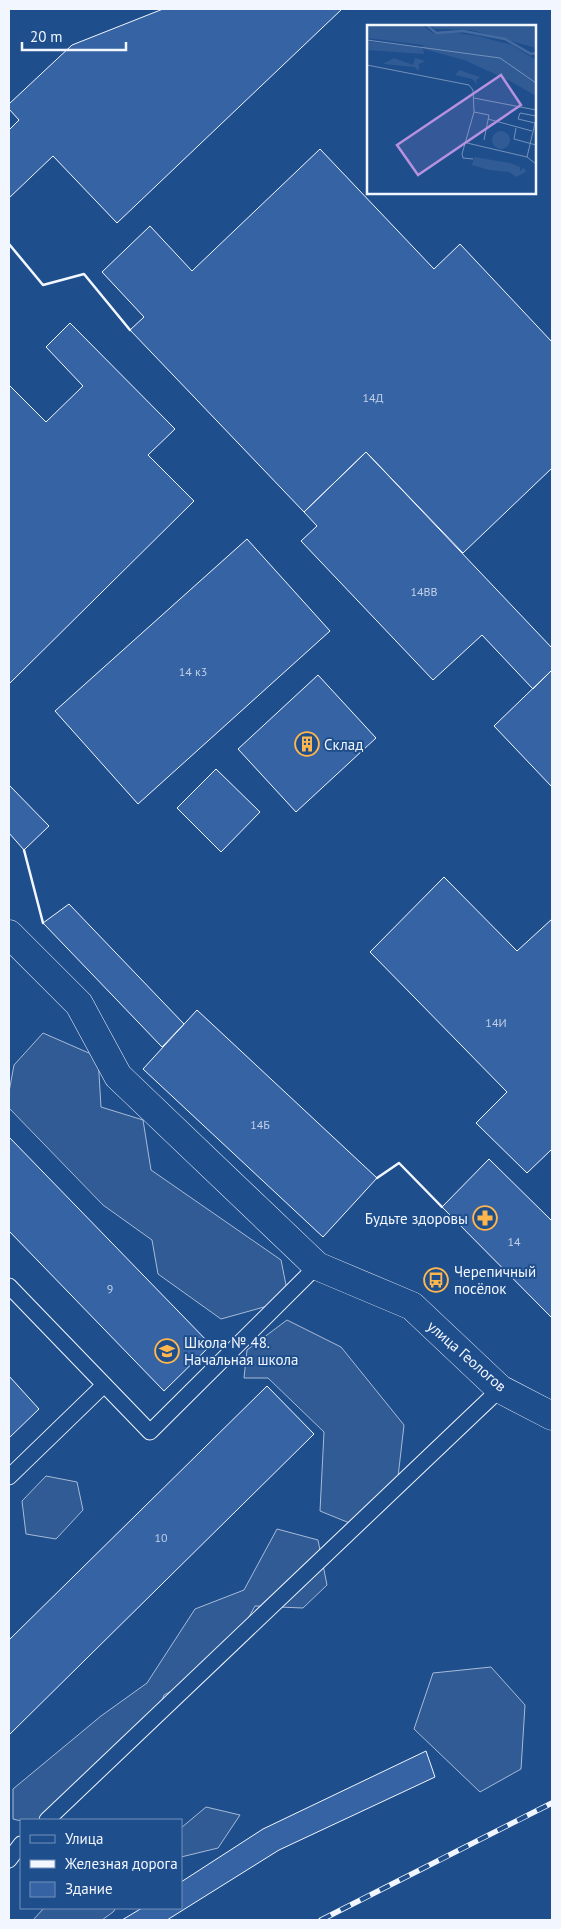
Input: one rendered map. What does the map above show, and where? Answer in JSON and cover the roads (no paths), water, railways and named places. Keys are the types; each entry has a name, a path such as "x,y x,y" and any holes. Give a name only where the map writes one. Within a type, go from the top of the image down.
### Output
{"street":[{"path":"9,934 80,1004 118,1076 317,1266"},
{"name":"улица Геологов","path":"317,1266 412,1306 500,1388 552,1416"}],"lane":[{"path":"9,1286 150,1432 317,1266"},
{"path":"9,1477 104,1384"},
{"path":"48,1819 500,1388"}],"railway":[{"path":"321,1920 552,1803"}],"place":[{"name":"Склад","path":"307,744"},
{"name":"Будьте здоровы","path":"485,1218"},
{"name":"Черепичный посёлок","path":"436,1280"},
{"name":"Школа № 48. Начальная школа","path":"167,1351"}]}
